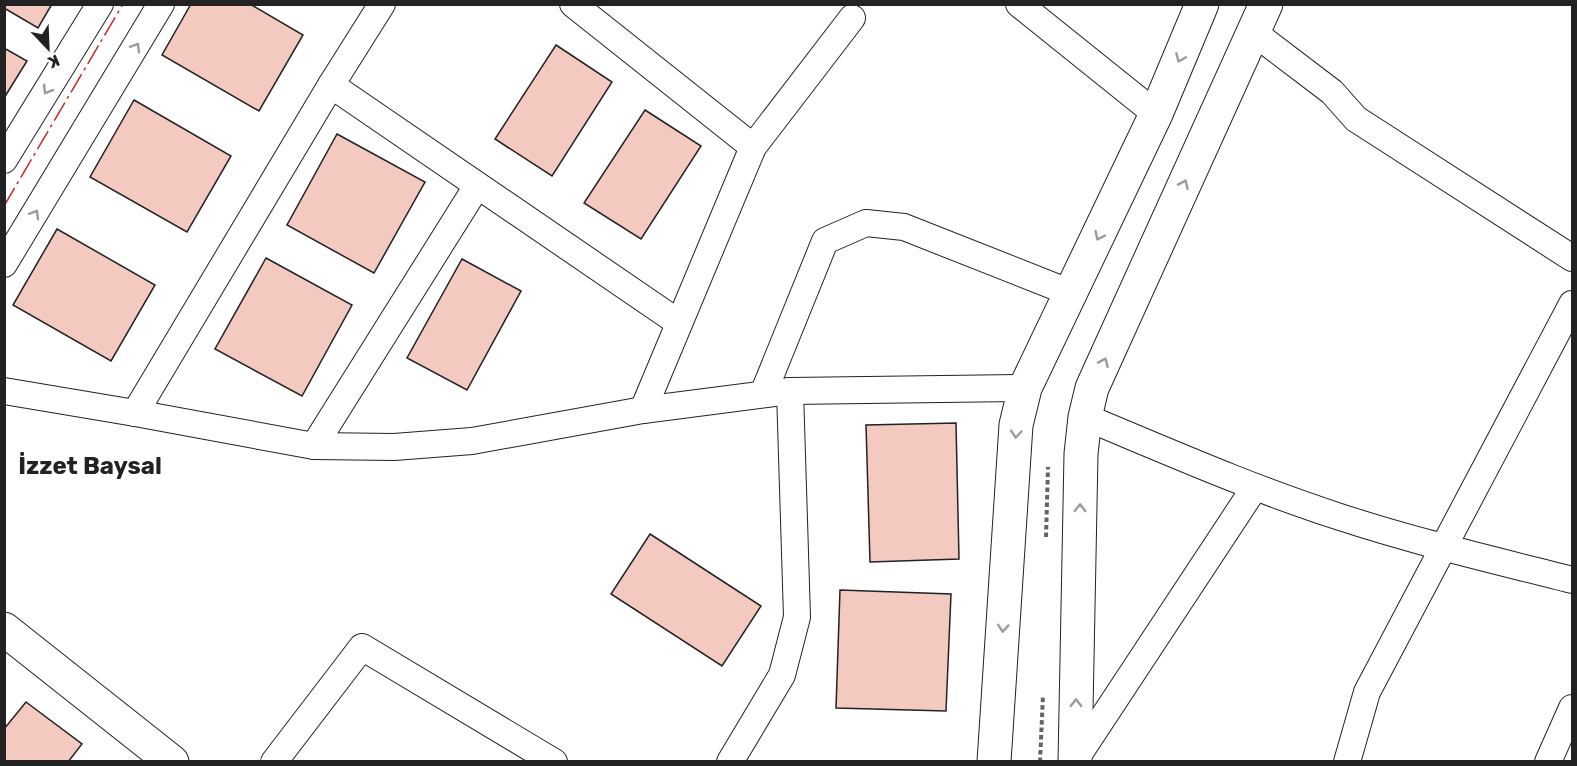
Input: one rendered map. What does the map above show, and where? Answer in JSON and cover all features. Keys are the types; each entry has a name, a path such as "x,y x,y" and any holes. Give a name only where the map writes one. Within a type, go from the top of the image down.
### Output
{"main road":[{"path":"994,762 1016,425 1025,388 1156,114 1203,4"},
{"path":"1075,761 1081,454 1085,417 1092,388 1260,18"},
{"path":"4,629 172,762"}],"street":[{"path":"4,160 100,4"},
{"path":"4,264 161,4"},
{"path":"135,413 382,4"},
{"path":"573,4 753,147"},
{"path":"1019,4 1156,114"},
{"path":"643,411 753,147 852,18"},
{"path":"1260,18 1356,119 1572,258"},
{"path":"331,85 679,323"},
{"path":"314,446 477,186"},
{"path":"763,394 825,241 866,223 904,227 1071,293"},
{"path":"1347,762 1367,692 1572,304"},
{"path":"4,392 314,446 394,447 472,441 643,411 790,391 1025,388"},
{"path":"730,762 782,675 797,617 790,391"},
{"path":"1085,417 1255,487 1339,517 1443,548 1572,580"},
{"path":"1075,761 1255,487"},
{"path":"274,762 362,647 554,762"},
{"path":"1548,762 1572,708"}],"building":[{"path":"4,4 52,4 38,28 4,8"},
{"path":"191,4 250,4 303,35 259,111 162,55"},
{"path":"556,45 612,82 552,176 495,139"},
{"path":"4,48 27,61 4,98"},
{"path":"134,100 231,156 187,232 90,177"},
{"path":"645,110 701,146 641,239 584,203"},
{"path":"337,134 425,182 374,273 287,225"},
{"path":"57,229 155,285 111,361 13,305"},
{"path":"266,258 352,305 302,396 215,349"},
{"path":"462,259 521,291 467,390 407,358"},
{"path":"956,423 959,559 870,562 866,425"},
{"path":"650,534 761,606 722,666 611,594"},
{"path":"840,590 951,594 946,711 836,708"},
{"path":"26,702 82,744 68,762 4,762 4,729"}],"power":[{"path":"4,206 123,4"}],"district":[{"name":"İzzet Baysal","path":"90,466"}]}
